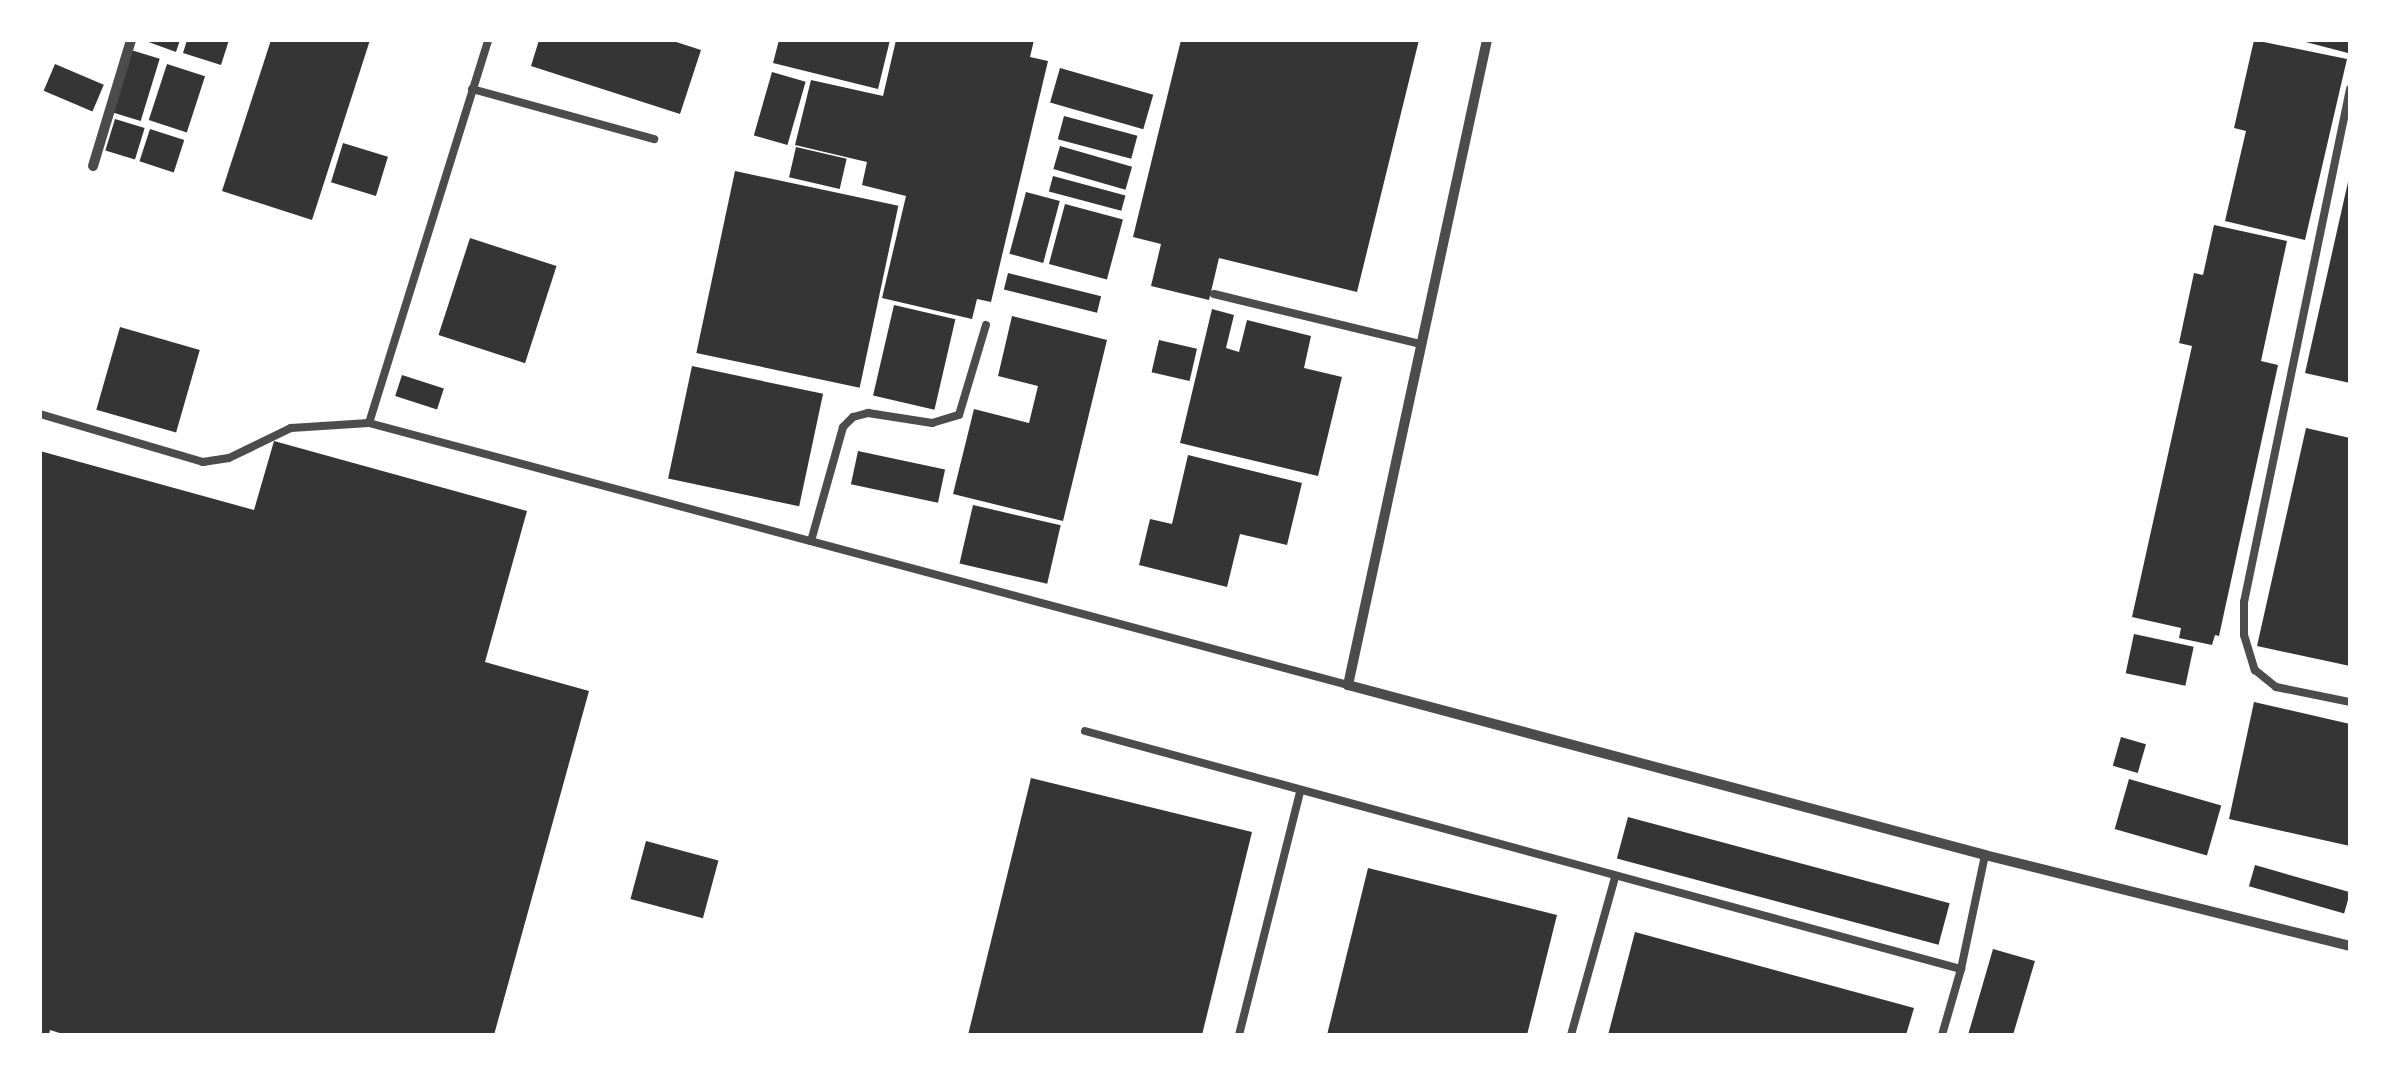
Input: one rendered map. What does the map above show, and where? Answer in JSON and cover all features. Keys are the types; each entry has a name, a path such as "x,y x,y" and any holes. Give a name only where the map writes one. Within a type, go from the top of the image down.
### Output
{"street":[{"path":"93,166 131,40"},
{"path":"1487,40 1348,685 1986,856 2350,946"}],"lane":[{"path":"369,423 488,40"},
{"path":"472,89 654,139"},
{"path":"2349,95 2244,602 2244,635 2255,670 2276,686 2350,702"},
{"path":"1214,294 1422,344"},
{"path":"812,541 842,427 853,417 868,413 932,423 959,415 986,325"},
{"path":"40,414 203,462 229,458 291,428 369,423 1348,685"},
{"path":"1084,731 1961,970"},
{"path":"1240,1035 1300,792"},
{"path":"1942,1035 1986,856"},
{"path":"1572,1035 1615,877"}],"building":[{"path":"143,40 180,40 176,52"},
{"path":"187,40 229,40 221,65 183,53"},
{"path":"271,40 370,40 312,220 222,191"},
{"path":"539,40 670,40 701,50 680,114 531,66"},
{"path":"779,40 890,40 878,89 773,63"},
{"path":"896,40 1034,40 1030,57 1048,61 991,302 977,299 972,319 882,298 906,196 862,185 867,162 795,145 811,80 883,96"},
{"path":"1181,40 1419,40 1357,292 1219,258 1209,300 1151,286 1161,244 1133,237"},
{"path":"2254,40 2347,59 2305,240 2225,221 2246,131 2234,128"},
{"path":"2298,40 2350,40 2350,45 2348,53"},
{"path":"131,50 160,59 141,121 112,112"},
{"path":"55,64 104,85 92,111 44,91"},
{"path":"167,64 205,76 187,132 149,120"},
{"path":"1060,68 1153,95 1143,129 1050,103"},
{"path":"772,72 806,82 787,145 754,135"},
{"path":"1064,116 1137,136 1131,159 1058,139"},
{"path":"115,119 145,128 135,160 105,151"},
{"path":"150,129 184,140 174,172 139,161"},
{"path":"343,143 388,157 376,196 331,182"},
{"path":"1060,146 1132,167 1125,190 1053,169"},
{"path":"796,147 847,159 840,189 789,177"},
{"path":"735,171 898,206 860,388 696,353"},
{"path":"1053,176 1125,195 1121,211 1049,191"},
{"path":"2350,183 2350,383 2305,373"},
{"path":"1026,192 1060,201 1043,263 1009,254"},
{"path":"1065,204 1123,220 1107,279 1049,264"},
{"path":"2214,225 2287,241 2261,361 2278,365 2219,636 2215,635 2212,645 2179,638 2181,628 2132,617 2192,346 2179,343 2194,273 2203,275"},
{"path":"470,238 557,266 525,363 438,335"},
{"path":"1008,273 1101,296 1097,313 1004,289"},
{"path":"894,305 955,319 934,410 873,396"},
{"path":"1212,309 1234,315 1226,348 1239,352 1247,320 1311,336 1304,368 1342,377 1318,476 1180,443"},
{"path":"1012,316 1107,340 1063,521 953,494 974,409 1029,423 1038,386 998,376"},
{"path":"120,327 200,350 176,433 96,410"},
{"path":"1159,340 1197,349 1190,381 1152,372"},
{"path":"692,366 823,394 799,506 668,478"},
{"path":"402,375 444,389 437,410 395,396"},
{"path":"2306,428 2350,438 2350,666 2257,646"},
{"path":"274,441 527,511 485,662 589,691 494,1035 66,1035 50,1030 49,1035 40,1035 40,451 254,510"},
{"path":"858,451 945,470 938,503 851,484"},
{"path":"1188,455 1302,483 1287,545 1240,534 1227,587 1139,565 1150,519 1172,524"},
{"path":"973,505 1061,525 1047,584 960,563"},
{"path":"2134,634 2194,647 2185,686 2126,673"},
{"path":"2254,702 2350,724 2350,846 2229,819"},
{"path":"2121,737 2146,744 2138,773 2113,766"},
{"path":"1031,778 1252,832 1202,1035 968,1035"},
{"path":"2129,779 2221,805 2207,855 2115,829"},
{"path":"1628,817 1950,903 1939,945 1617,859"},
{"path":"646,841 718,860 703,918 630,899"},
{"path":"2255,865 2350,892 2344,913 2249,886"},
{"path":"1368,868 1557,915 1527,1035 1327,1035"},
{"path":"1635,932 1914,1008 1906,1035 1608,1035"},
{"path":"1993,949 2035,961 2013,1035 1968,1035"}]}
